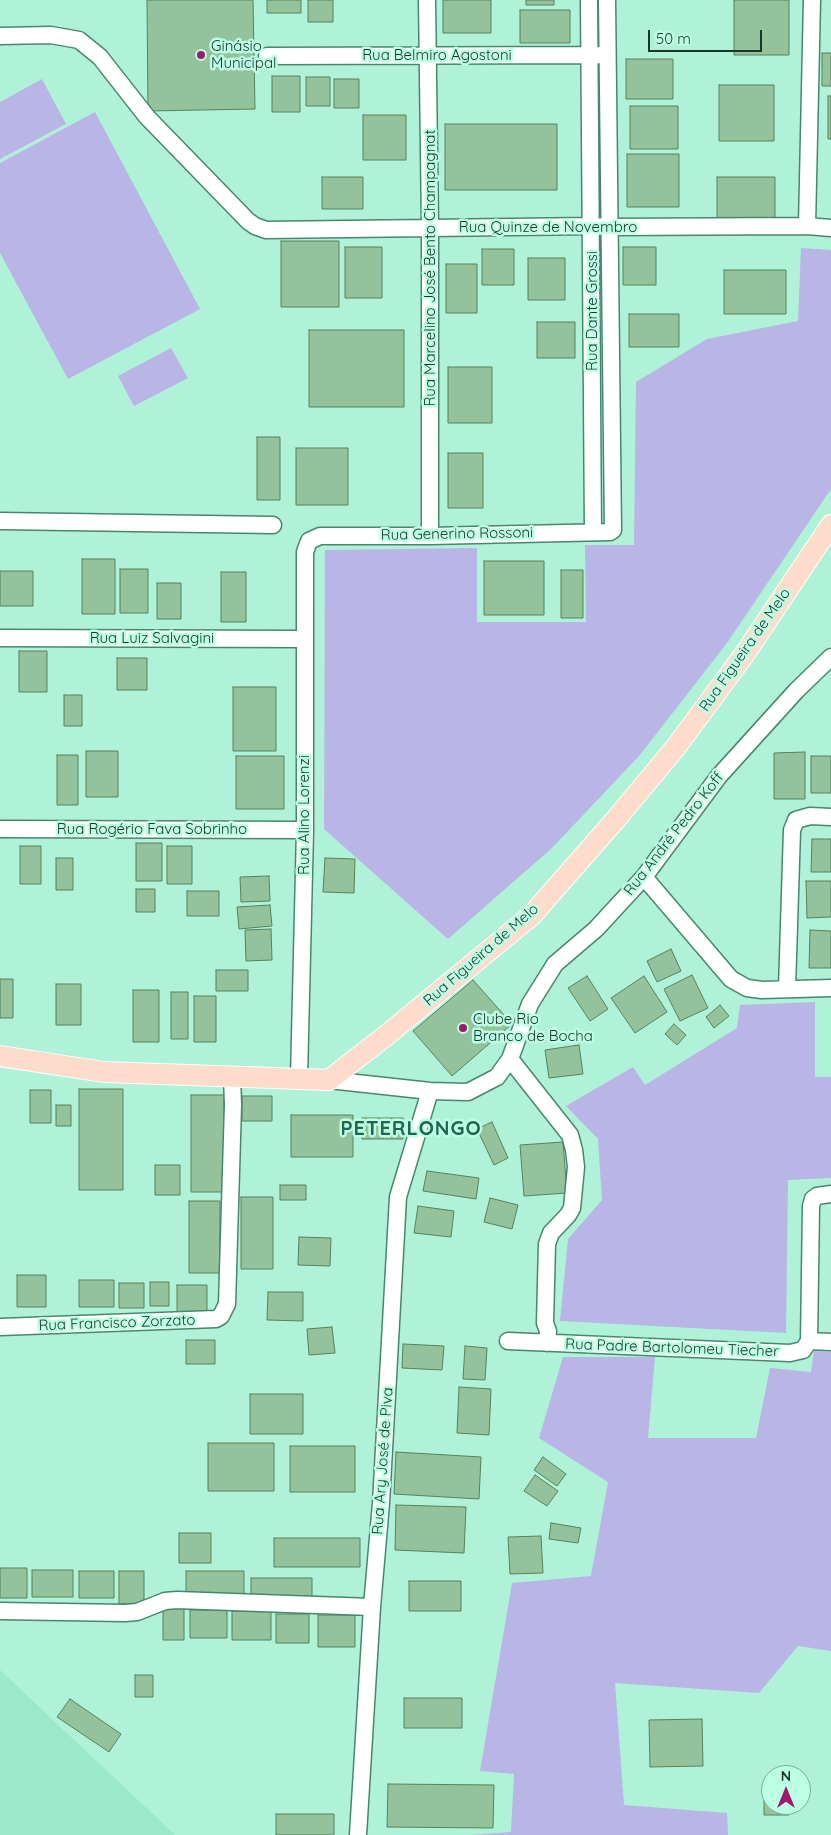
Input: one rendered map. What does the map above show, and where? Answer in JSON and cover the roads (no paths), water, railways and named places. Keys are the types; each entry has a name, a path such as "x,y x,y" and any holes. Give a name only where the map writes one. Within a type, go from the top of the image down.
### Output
{"main road":[{"name":"Rua Figueira de Melo","path":"329,1080 388,1034 532,915 676,747 744,655 831,525"},
{"path":"0,1056 104,1072 329,1080"}],"street":[{"name":"Rua Marcelino José Bento Champagnat","path":"427,0 430,227 430,536"},
{"name":"Rua Dante Grossi","path":"589,0 593,532"},
{"name":"Rua Dante Grossi","path":"607,0 614,526"},
{"path":"807,226 812,0"},
{"name":"Rua Quinze de Novembro","path":"0,36 51,35 79,40 100,57 147,117 234,207 255,226 266,230 592,226 807,226 831,228"},
{"name":"Rua Belmiro Agostoni","path":"267,56 608,55"},
{"path":"0,521 273,525"},
{"name":"Rua Generino Rossoni","path":"304,552 309,541 320,536 430,536 610,532 614,526"},
{"name":"Rua Alino Lorenzi","path":"299,1078 304,830 304,552"},
{"name":"Rua Luiz Salvagini","path":"0,638 304,639"},
{"name":"Rua André Pedro Koff","path":"329,1080 430,1091 468,1092 497,1077 510,1060 530,1004 554,964 596,929 644,877 719,776 796,691 831,657"},
{"path":"787,988 792,830 796,820 810,816 831,817"},
{"name":"Rua Rogério Fava Sobrinho","path":"0,829 304,830"},
{"path":"644,877 731,979 747,988 762,990 831,988"},
{"path":"510,1060 570,1135 574,1150 576,1167 572,1208 551,1233 547,1244 545,1323 548,1332 547,1343"},
{"name":"Rua Francisco Zorzato","path":"0,1327 216,1319 221,1316 227,1304 233,1105 232,1076"},
{"name":"Rua Ary José de Piva","path":"358,1835 372,1607 381,1503 398,1197 430,1091"},
{"path":"831,1194 817,1196 813,1199 811,1206 809,1341 831,1342"},
{"name":"Rua Padre Bartolomeu Tiecher","path":"508,1341 790,1353 803,1350 809,1341"},
{"path":"0,1611 125,1613 137,1612 165,1601 177,1600 372,1607"}],"place":[{"name":"Ginásio Municipal","path":"201,55"},
{"name":"Clube Rio Branco de Bocha","path":"463,1028"}],"district":[{"name":"PETERLONGO","path":"411,1129"}]}
